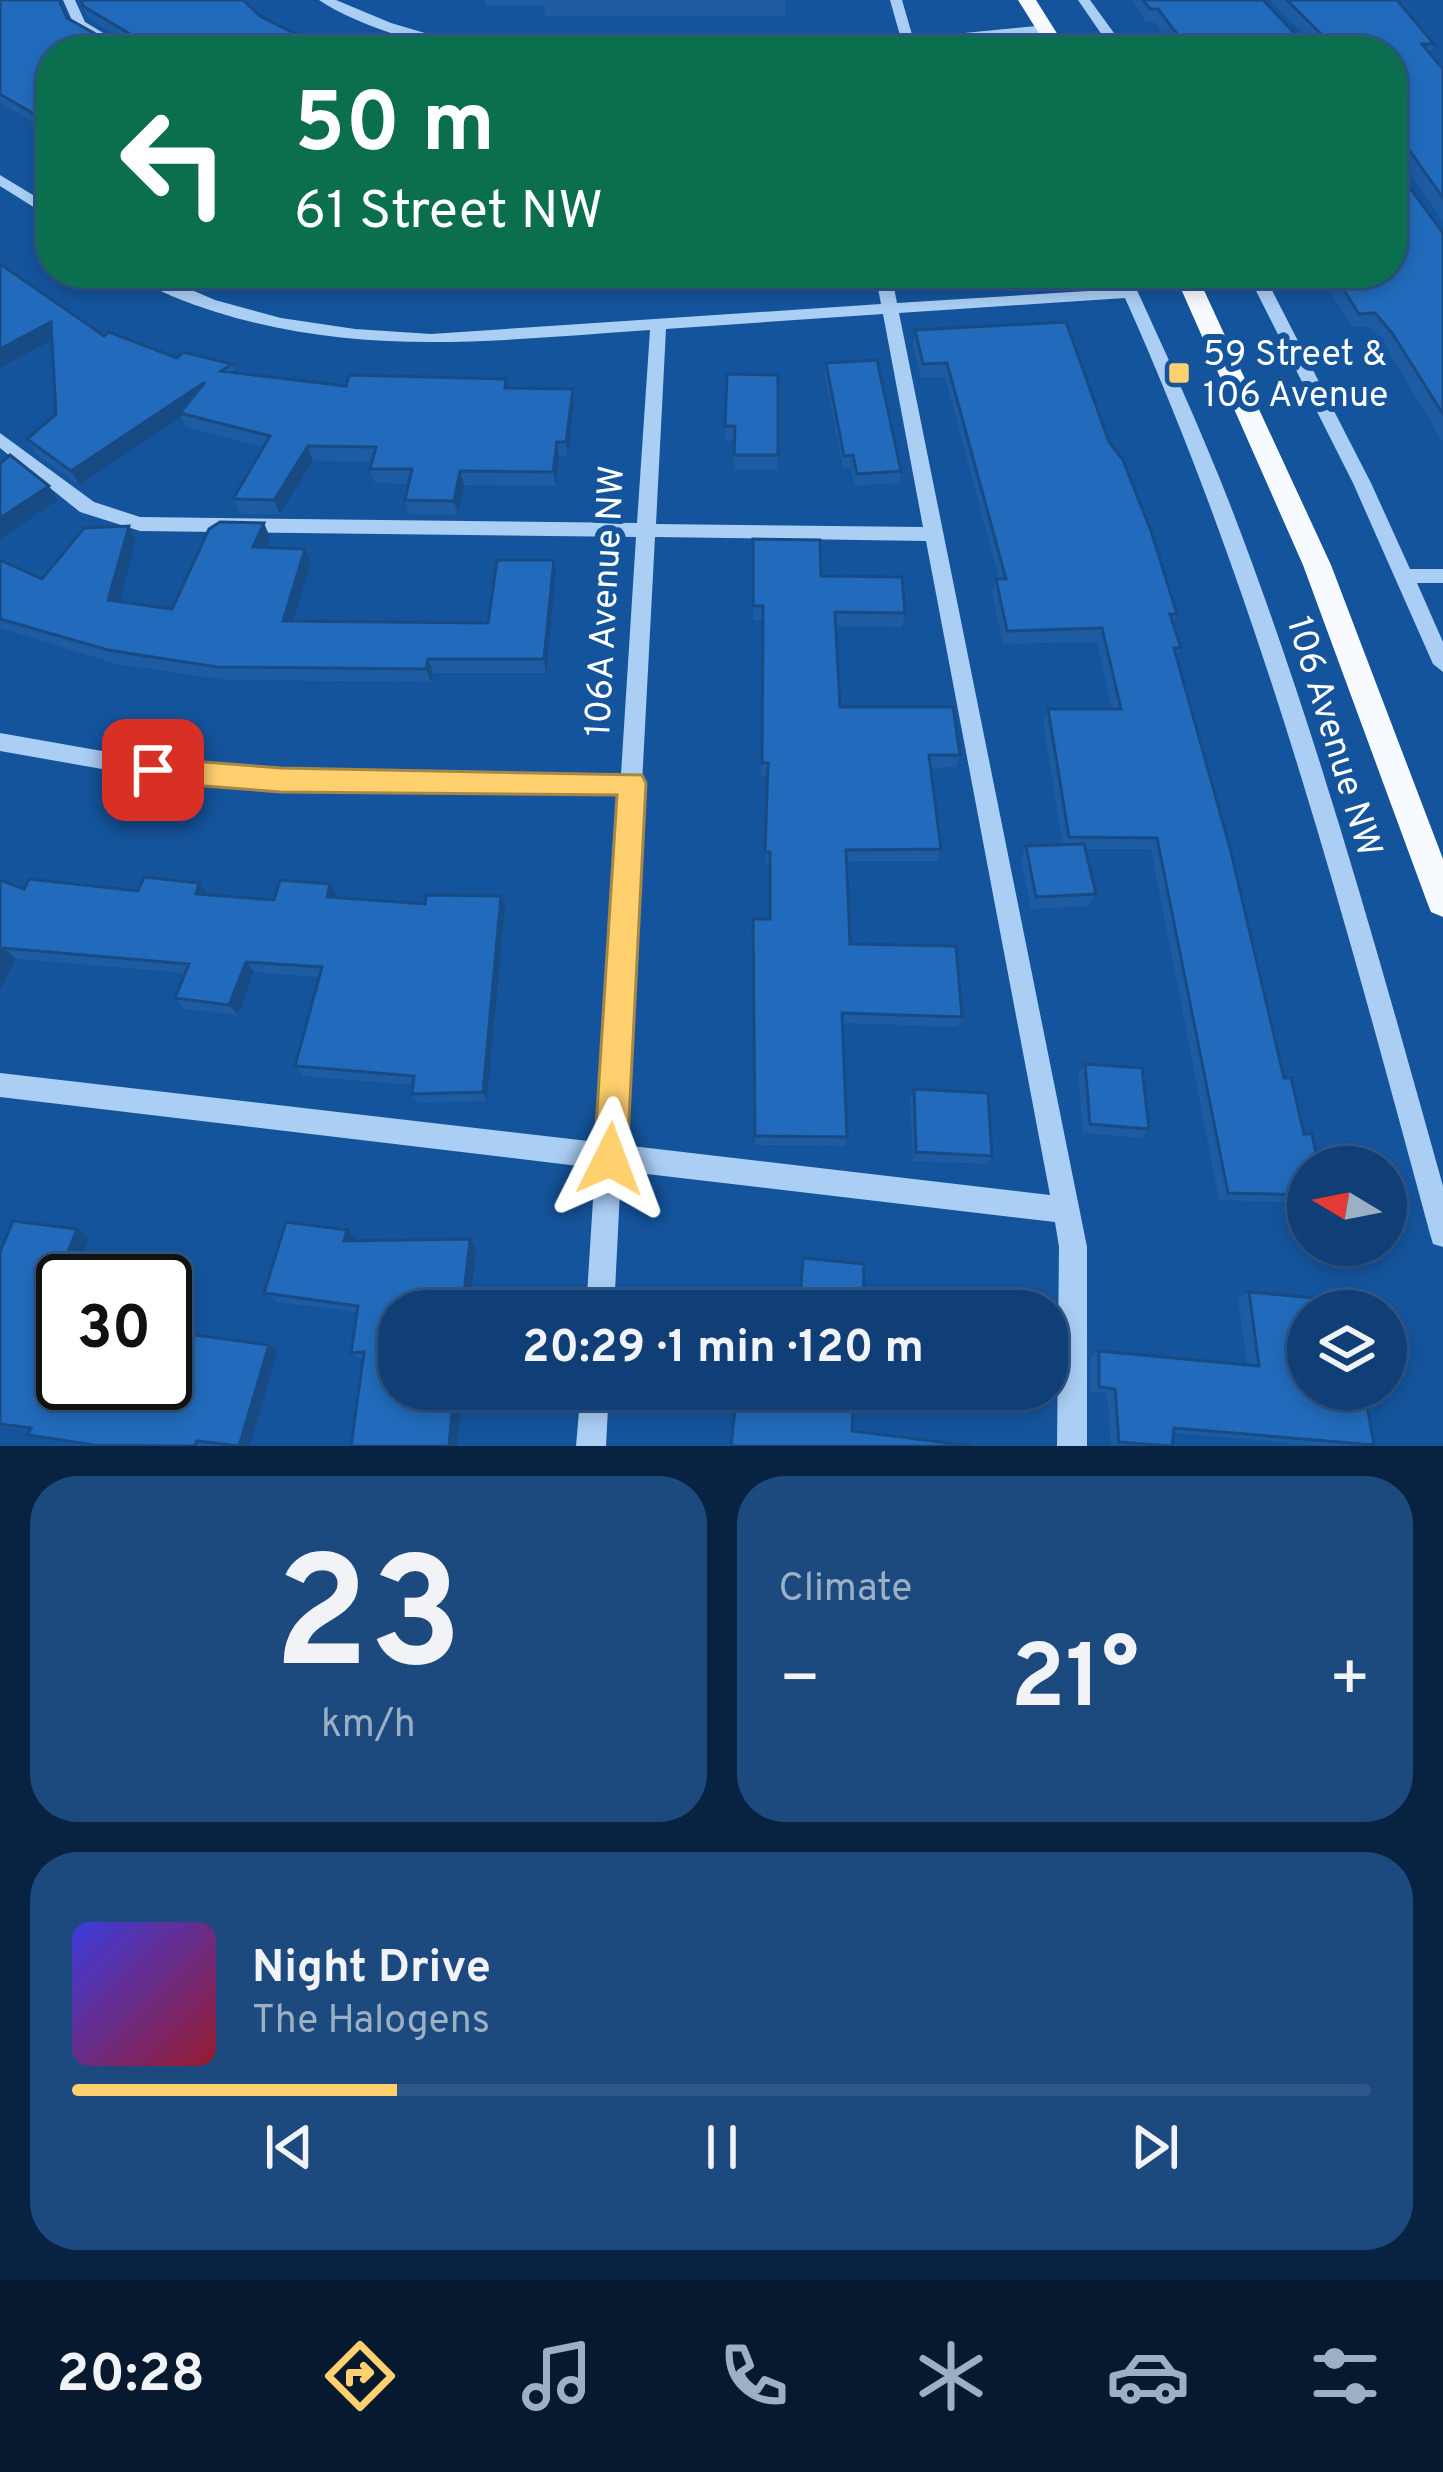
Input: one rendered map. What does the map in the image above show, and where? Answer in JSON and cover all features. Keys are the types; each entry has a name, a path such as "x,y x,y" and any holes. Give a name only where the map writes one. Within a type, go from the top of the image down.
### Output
{"main road":[{"path":"1027,0 1050,36"},
{"name":"106 Avenue NW","path":"1192,288 1317,565 1443,902"}],"street":[{"path":"69,0 80,24 100,36"},
{"path":"326,0 423,36"},
{"path":"896,0 906,36"},
{"path":"1084,0 1109,36"},
{"path":"974,36 1046,29"},
{"path":"0,179 36,203"},
{"path":"174,288 232,314 345,334 431,339 891,310 1082,288"},
{"path":"886,288 1072,1247 1072,1446"},
{"name":"106 Avenue NW","path":"1128,288 1259,611 1319,797 1443,1234"},
{"path":"1262,288 1406,576 1443,664"},
{"name":"106A Avenue NW","path":"601,1290 658,326"},
{"path":"0,439 87,507 122,522 935,534"},
{"path":"1406,576 1443,576"},
{"path":"0,742 187,775 632,783"},
{"path":"0,1085 1066,1210"},
{"path":"591,1446 594,1410"}],"building":[{"path":"0,0 59,0 67,18 99,36 36,36 36,115 0,94"},
{"path":"81,0 243,0 260,16 300,36 131,36 83,6"},
{"path":"1143,0 1263,0 1297,36 1179,36 1158,9 1150,9"},
{"path":"1287,0 1397,0 1434,44 1422,44 1443,69 1443,198 1407,147 1407,36 1322,36"},
{"path":"1407,184 1443,233 1443,414 1392,333 1375,313 1359,314 1343,288 1407,288"},
{"path":"0,264 104,336 109,332 177,358 183,352 232,364 221,371 346,386 349,375 506,379 505,388 573,389 566,442 557,442 553,472 460,471 454,501 405,500 412,469 370,469 376,447 308,446 274,500 233,499 270,436 180,413 205,382 71,471 27,439 56,414 51,322 0,349"},
{"path":"1066,322 1109,442 1123,460 1151,531 1177,614 1170,614 1181,648 1174,648 1230,848 1284,1078 1291,1078 1304,1134 1312,1134 1315,1146 1287,1146 1287,1194 1228,1193 1157,838 1069,837 1048,709 1121,709 1102,628 1007,631 996,579 1006,579 947,363 923,364 915,330"},
{"path":"877,360 901,471 857,474 853,455 844,456 826,363"},
{"path":"727,374 778,375 778,455 734,455 735,426 725,426"},
{"path":"10,455 49,486 0,518 0,464"},
{"path":"220,522 264,523 253,547 305,549 283,621 488,623 497,560 554,560 544,659 428,659 426,669 217,667 108,650 0,619 0,560 42,579 84,528 129,526 108,600 172,609 209,529"},
{"path":"753,539 820,540 821,576 902,577 905,613 835,612 840,707 953,707 960,755 929,755 941,849 846,850 850,944 956,946 962,1017 842,1013 847,1137 755,1136 753,919 770,919 770,852 765,852 768,763 762,763 763,606 753,606"},
{"path":"1084,844 1096,894 1036,897 1026,846"},
{"path":"144,877 199,883 196,894 274,900 280,880 330,884 327,897 425,904 426,895 501,896 483,1092 412,1094 414,1076 295,1066 322,967 246,962 229,1005 175,998 189,964 4,948 0,955 0,880 24,889 29,879 138,891"},
{"path":"1085,1064 1142,1068 1149,1129 1090,1124"},
{"path":"914,1089 988,1093 992,1156 916,1152"},
{"path":"13,1221 77,1229 67,1254 36,1254 36,1410 192,1410 192,1335 269,1345 239,1446 197,1441 195,1446 94,1445 28,1435 31,1428 0,1424 0,1252"},
{"path":"286,1222 347,1230 344,1241 470,1239 464,1290 378,1290 378,1410 452,1410 449,1446 351,1446 364,1352 351,1353 358,1306 264,1293"},
{"path":"803,1258 864,1264 863,1290 801,1290"},
{"path":"1249,1292 1287,1295 1287,1410 1368,1410 1374,1445 1174,1428 1172,1446 1119,1442 1115,1389 1099,1387 1099,1351 1259,1366"},
{"path":"735,1410 841,1410 853,1411 852,1431 972,1446 731,1446"}],"place":[{"name":"59 Street & 106 Avenue","path":"1179,373"}],"route":[{"path":"153,770 281,780 632,783 610,1159"}]}
